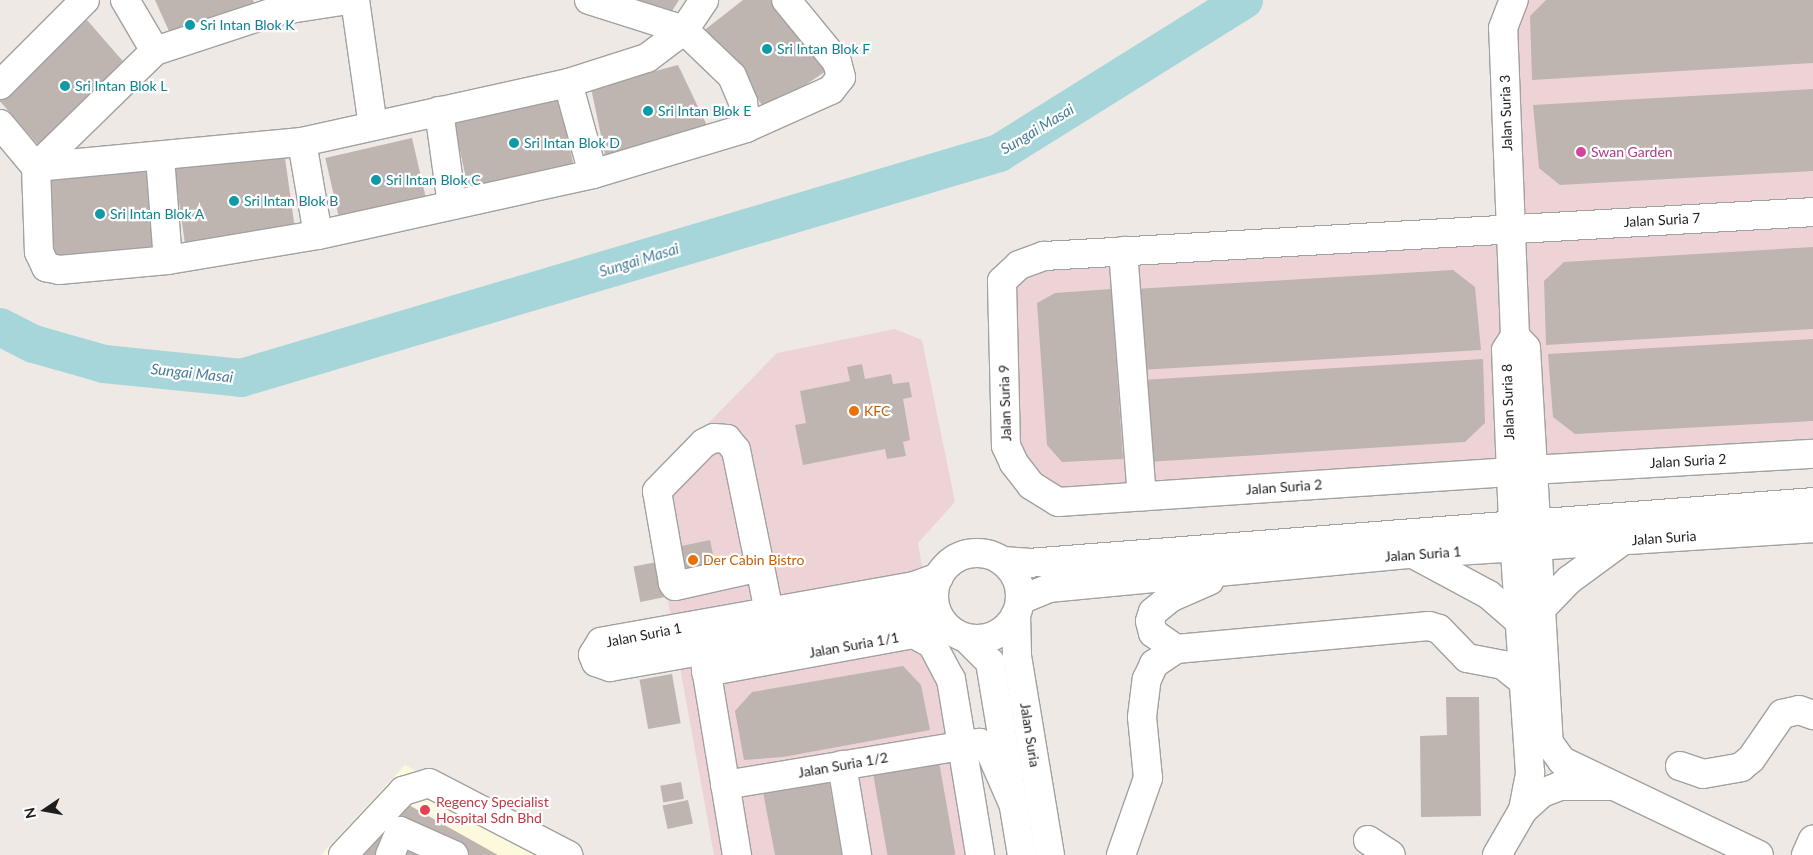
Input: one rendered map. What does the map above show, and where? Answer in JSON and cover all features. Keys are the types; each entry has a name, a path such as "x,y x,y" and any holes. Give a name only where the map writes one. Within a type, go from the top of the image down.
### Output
{"street":[{"path":"0,85 85,0"},
{"path":"125,0 155,51"},
{"path":"36,167 155,51 276,5 348,0"},
{"path":"355,0 373,126"},
{"path":"588,0 684,30 732,76 743,102 746,128"},
{"path":"36,167 160,157 302,142 568,83 647,58 684,30 704,0"},
{"path":"0,124 36,167 39,252 46,267 59,270 168,260 318,235 593,174 746,128 831,90 841,77 837,62 786,0"},
{"name":"Jalan Suria 3","path":"1511,229 1503,28 1514,0"},
{"path":"568,83 593,174"},
{"path":"439,111 452,205"},
{"path":"302,142 318,235"},
{"path":"160,157 168,260"},
{"name":"Jalan Suria 7","path":"1002,281 1019,265 1044,256 1813,212"},
{"name":"Jalan Suria 8","path":"1511,229 1515,336 1506,350 1521,471 1524,535"},
{"path":"1123,251 1142,496"},
{"name":"Jalan Suria 9","path":"1002,281 1006,446 1014,464 1031,485 1058,502"},
{"path":"760,568 675,586 673,583 658,491 704,443 714,438 727,439 736,450 760,568 768,612"},
{"name":"Jalan Suria 2","path":"1058,502 1521,471 1813,454"},
{"name":"Jalan Suria","path":"1524,535 1622,528 1813,502"},
{"path":"1490,661 1622,528"},
{"name":"Jalan Suria","path":"1622,528 1813,528"},
{"path":"1497,855 1522,810 1530,773 1523,681 1526,623 1524,535"},
{"name":"Jalan Suria 1","path":"1018,607 1049,588 1412,554 1524,535"},
{"name":"Jalan Suria 1","path":"1002,561 1028,563 1524,535"},
{"path":"988,554 1002,561 1019,585 1018,607 1008,627 996,635 982,640 967,639 954,633 943,623 933,597 939,576 950,562 962,556 988,554"},
{"path":"1412,554 1489,595 1526,623 1550,743 1562,761 1659,810 1759,855"},
{"path":"1176,649 1160,641 1153,633 1150,621 1153,612 1170,598 1231,571"},
{"name":"Jalan Suria 1","path":"939,576 914,586 602,642 593,655 596,662 610,667 705,662 917,613 943,623"},
{"name":"Jalan Suria","path":"1018,607 1018,656 1050,855"},
{"path":"699,624 737,855"},
{"path":"1121,855 1148,778 1142,717 1147,679 1154,664 1176,649 1429,626 1439,630 1467,658 1503,665 1523,681"},
{"name":"Jalan Suria 1/1","path":"705,662 914,634 932,644 951,679 980,855"},
{"name":"Jalan Suria","path":"967,639 990,662 1022,855"},
{"path":"1680,766 1703,774 1741,767 1751,759 1786,711 1799,710 1813,715"},
{"name":"Jalan Suria 1/2","path":"725,785 962,744 980,743 990,750 1014,806"},
{"path":"842,765 857,855"},
{"path":"343,855 403,791 422,783 438,787 568,855"},
{"path":"1522,810 1542,793 1560,786 1613,786"},
{"path":"390,855 400,831 454,855"},
{"path":"1806,855 1813,839"},
{"path":"1368,840 1391,855"}],"shaded area":[{"path":"1503,0 1813,0 1813,462 1057,510 1006,466 1014,259 1503,221"},
{"path":"895,329 922,340 955,502 918,543 971,855 714,855 647,486 777,353"},
{"name":"Regency Specialist Hospital Sdn Bhd","path":"405,765 568,855 321,855"}],"building":[{"name":"Sri Intan Blok K","path":"155,0 253,0 256,10 173,40"},
{"path":"624,0 679,0 670,14"},
{"name":"Sri Intan Blok F","path":"743,0 773,0 832,67 767,111 702,32"},
{"path":"1546,0 1813,0 1813,63 1532,80 1530,16"},
{"name":"Sri Intan Blok L","path":"87,20 128,67 38,145 0,101 0,96"},
{"name":"Sri Intan Blok E","path":"678,65 711,134 607,164 591,88"},
{"path":"1813,89 1813,171 1560,185 1539,168 1533,105"},
{"name":"Sri Intan Blok D","path":"558,92 575,171 469,194 452,114"},
{"name":"Sri Intan Blok C","path":"412,138 428,205 341,225 325,158"},
{"name":"Sri Intan Blok B","path":"284,151 296,233 186,249 174,166"},
{"name":"Sri Intan Blok A","path":"147,170 153,251 55,258 49,177"},
{"path":"1813,247 1813,329 1546,345 1544,281 1564,262"},
{"path":"1453,270 1475,287 1481,350 1140,370 1135,289"},
{"path":"1111,289 1123,459 1062,462 1047,445 1037,303 1055,293"},
{"path":"1813,339 1813,421 1575,434 1553,417 1548,354"},
{"path":"1483,359 1485,423 1465,442 1147,462 1142,380"},
{"name":"KFC","path":"862,364 865,379 891,374 893,384 909,382 912,397 903,399 910,440 903,442 906,456 887,459 885,449 803,465 795,425 806,423 800,391 850,381 847,367"},
{"path":"710,540 717,573 678,582 671,548"},
{"path":"657,562 664,597 640,602 633,567"},
{"path":"903,666 921,685 930,730 783,757 744,760 735,711 752,692"},
{"path":"672,674 681,723 648,729 640,680"},
{"path":"1446,697 1479,697 1481,816 1421,817 1420,736 1447,735"},
{"path":"938,756 955,854 887,855 872,768"},
{"path":"828,776 842,855 775,855 762,787"},
{"path":"681,782 684,799 663,802 660,786"},
{"path":"688,800 693,823 668,829 663,805"},
{"path":"407,804 498,855 359,855"}],"waterway":[{"name":"Sungai Masai","path":"0,327 34,344 104,364 241,378 999,153 1244,0"}],"place":[{"name":"Sri Intan Blok K","path":"190,25"},
{"name":"Sri Intan Blok F","path":"767,49"},
{"name":"Sri Intan Blok L","path":"65,86"},
{"name":"Sri Intan Blok E","path":"648,111"},
{"name":"Sri Intan Blok D","path":"514,143"},
{"name":"Swan Garden","path":"1581,152"},
{"name":"Sri Intan Blok C","path":"376,180"},
{"name":"Sri Intan Blok B","path":"234,201"},
{"name":"Sri Intan Blok A","path":"100,214"},
{"name":"KFC","path":"854,411"},
{"name":"Der Cabin Bistro","path":"693,560"},
{"name":"Regency Specialist Hospital Sdn Bhd","path":"425,810"}]}
